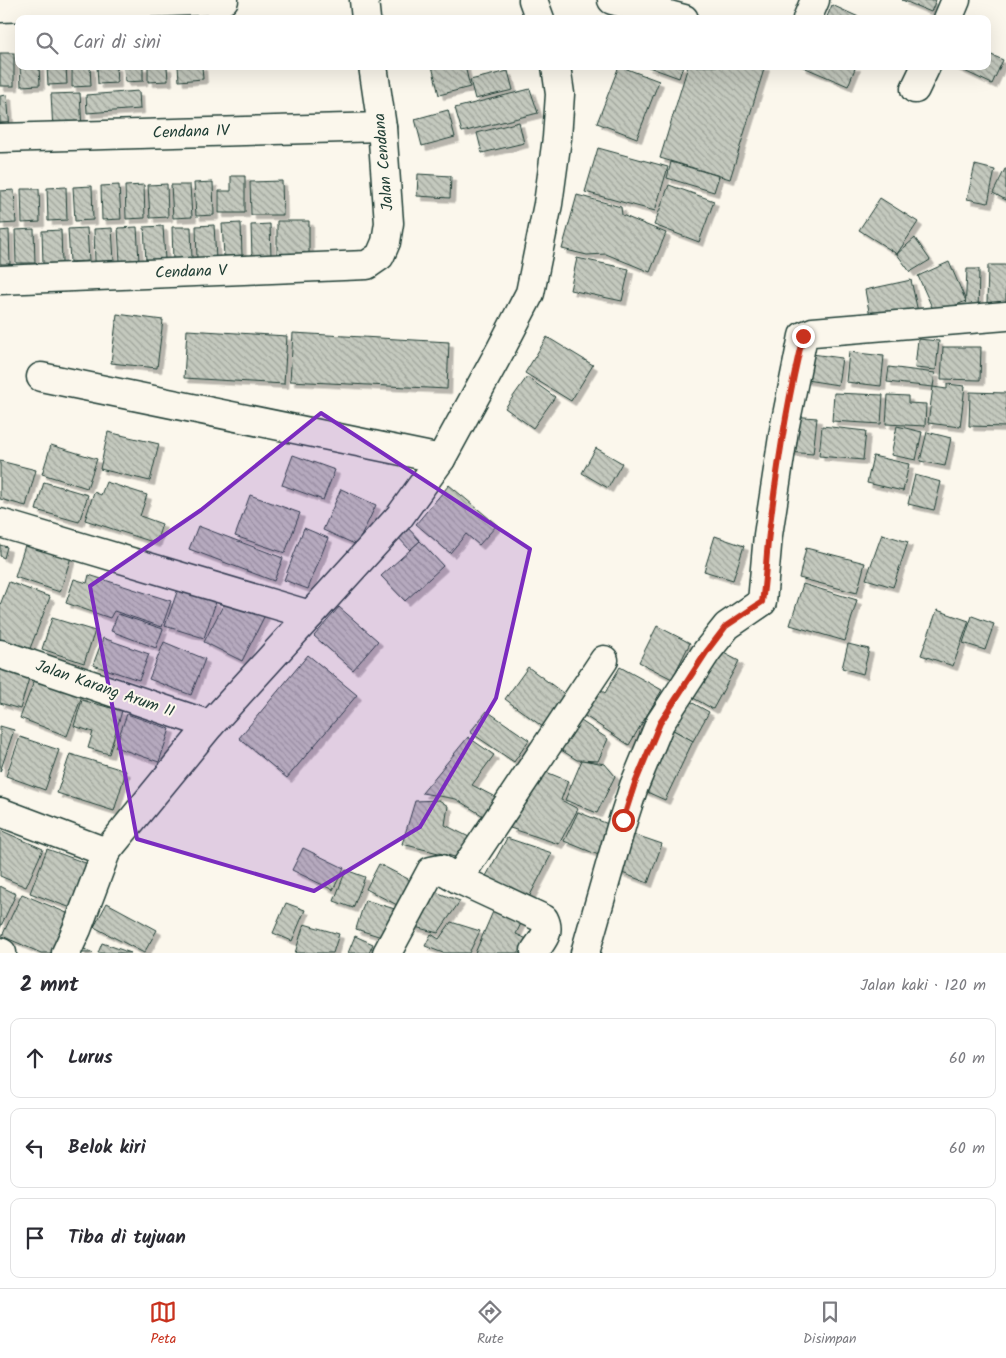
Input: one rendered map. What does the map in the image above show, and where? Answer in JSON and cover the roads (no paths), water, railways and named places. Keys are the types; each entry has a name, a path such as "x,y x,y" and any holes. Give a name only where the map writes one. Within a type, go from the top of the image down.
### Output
{"street":[{"path":"0,8 224,0"},
{"path":"364,0 366,15"},
{"path":"533,0 539,15"},
{"path":"612,0 669,15"},
{"path":"809,15 815,0"},
{"path":"950,15 956,0"},
{"name":"Jalan Cendana","path":"374,70 382,126 390,223 386,242 380,256"},
{"path":"66,953 106,852 210,725 400,516 441,459 530,293 548,204 557,138 560,94 557,70"},
{"name":"Cendana IV","path":"0,138 382,126"},
{"name":"Cendana V","path":"0,280 367,265 380,256"},
{"path":"584,953 634,786 660,723 707,651 726,626 762,602 768,535 784,430 803,336 813,332 1006,316"},
{"path":"41,377 441,459"},
{"path":"0,523 310,615"},
{"name":"Jalan Karang Arum II","path":"0,654 210,725"},
{"path":"458,879 604,660"},
{"path":"0,812 106,852"},
{"path":"386,953 431,871 441,869 544,920 548,926 546,934 535,952"}]}
